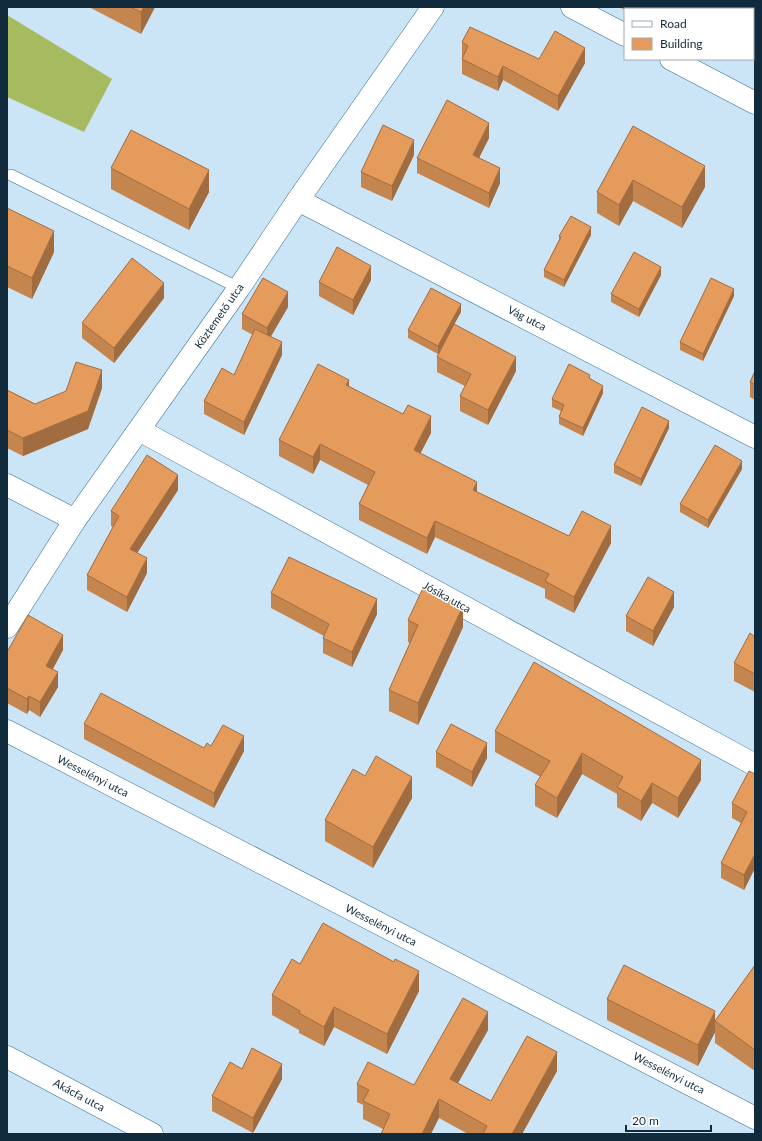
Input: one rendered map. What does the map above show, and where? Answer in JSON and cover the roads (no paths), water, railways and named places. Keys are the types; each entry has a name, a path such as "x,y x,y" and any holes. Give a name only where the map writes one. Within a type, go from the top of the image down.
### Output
{"street":[{"name":"Köztemető utca","path":"7,627 75,520 239,288 298,200 433,7"},
{"path":"572,7 624,34"},
{"path":"673,60 755,103"},
{"name":"Vág utca","path":"298,200 755,437"},
{"name":"Jósika utca","path":"139,430 755,765"},
{"path":"7,485 75,520"},
{"name":"Wesselényi utca","path":"7,731 755,1118"},
{"name":"Akácfa utca","path":"7,1057 152,1134"}],"lane":[{"path":"12,175 239,288"}]}
